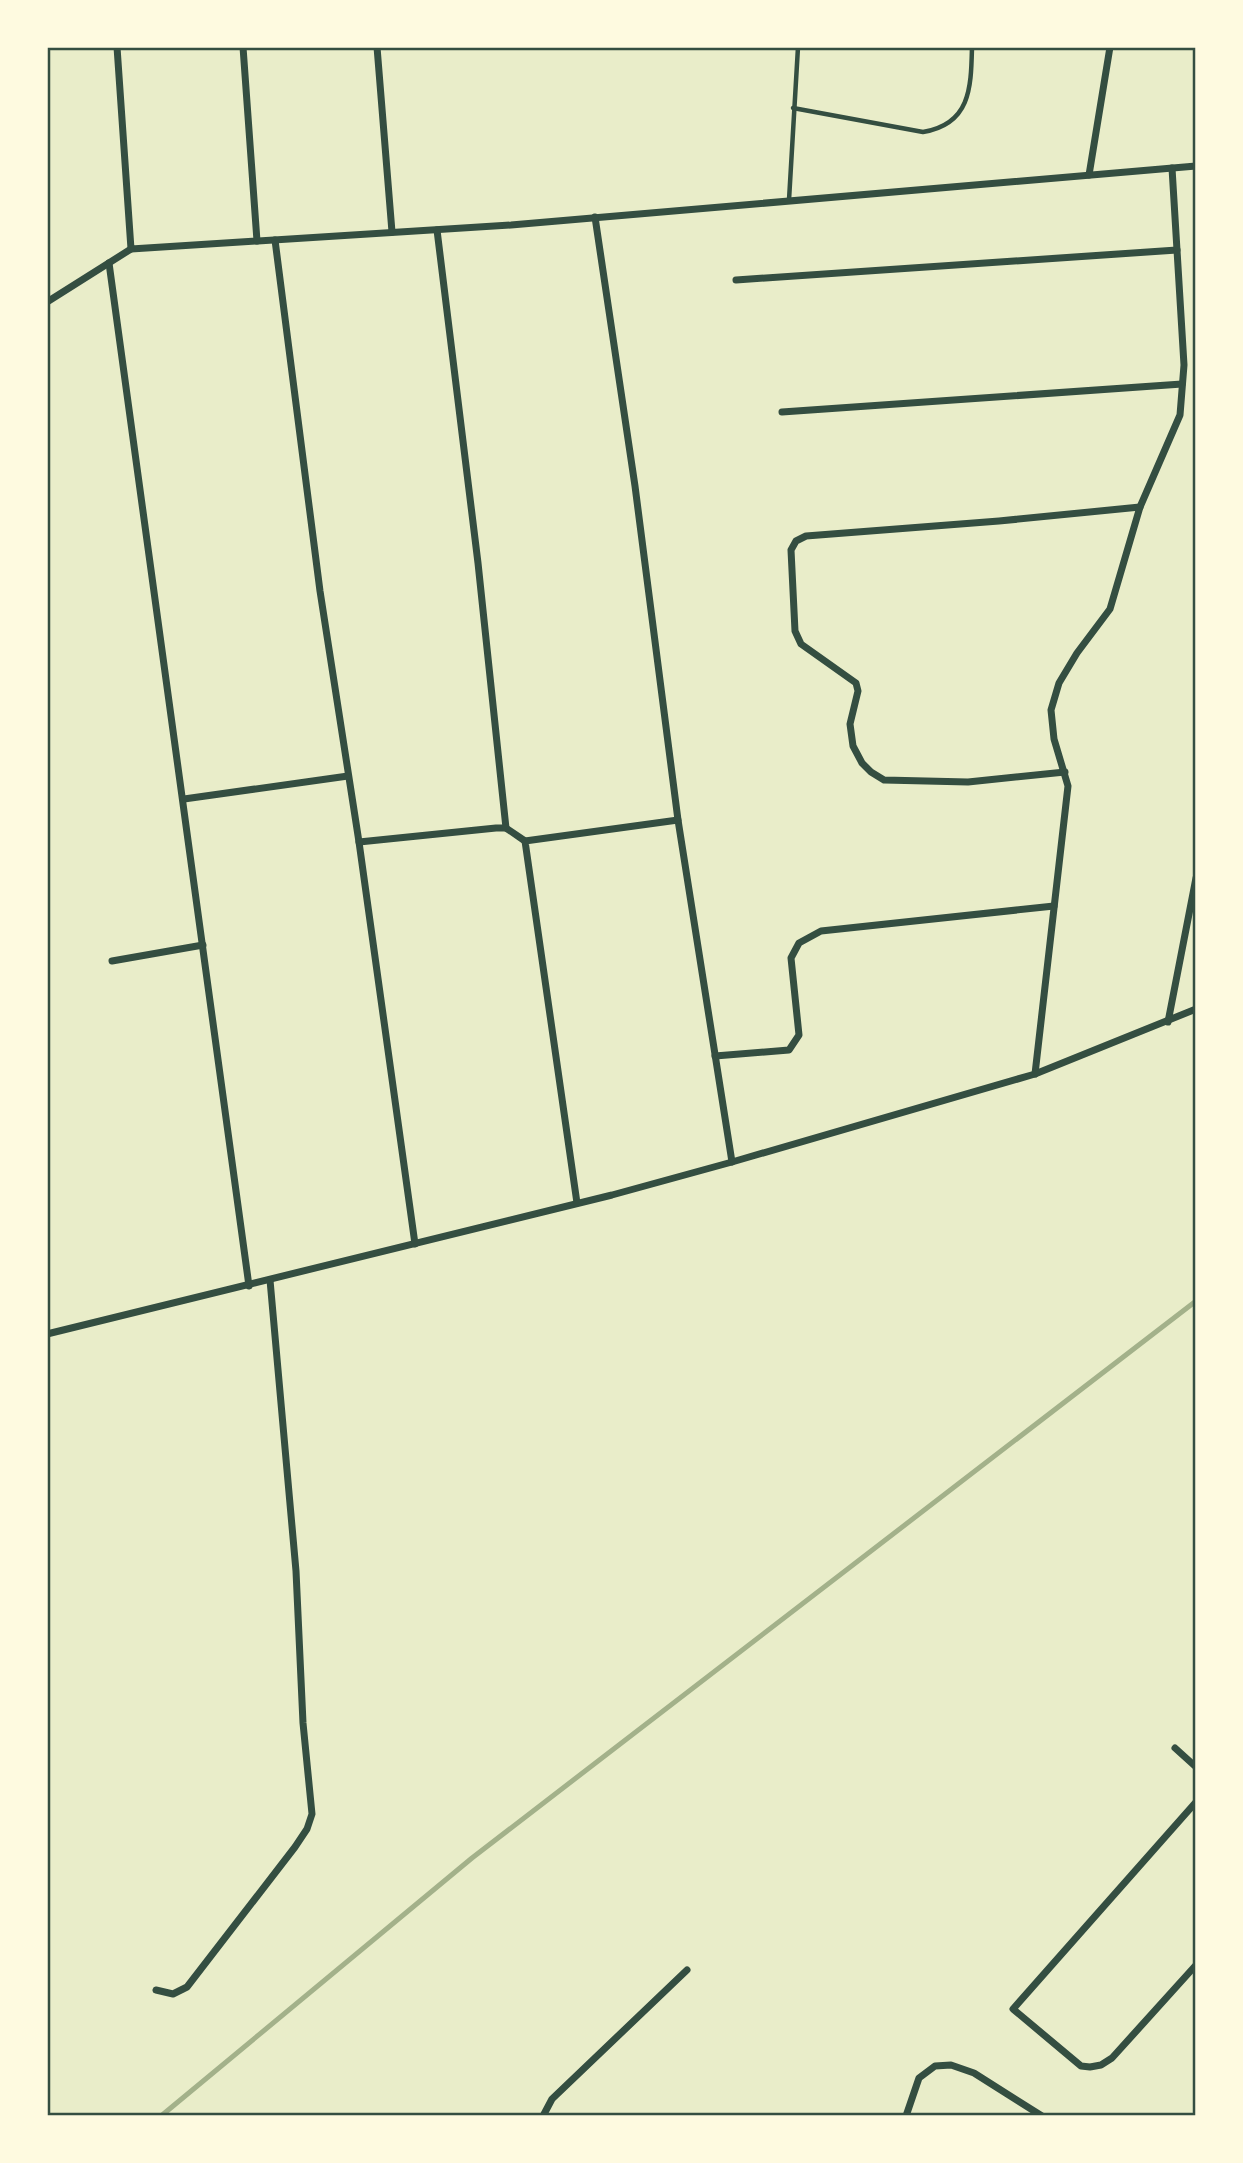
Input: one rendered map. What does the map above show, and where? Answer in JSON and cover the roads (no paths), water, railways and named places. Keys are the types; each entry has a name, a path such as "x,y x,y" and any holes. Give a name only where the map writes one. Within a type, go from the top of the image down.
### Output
{"street":[{"path":"117,47 131,249"},
{"path":"243,47 257,241"},
{"path":"377,47 392,232"},
{"path":"1089,175 1110,47"},
{"path":"47,302 131,249 437,230 1196,166"},
{"path":"1035,1074 1068,786 1054,739 1051,710 1059,683 1077,653 1110,609 1140,507 1180,415 1184,365 1172,168"},
{"path":"595,217 633,473 678,820 732,1162"},
{"path":"437,230 478,563 506,828"},
{"path":"275,240 320,591 359,842 415,1244"},
{"path":"736,280 1177,250"},
{"path":"109,263 184,799 248,1286"},
{"path":"782,412 1182,384"},
{"path":"1065,772 968,782 884,780 871,772 853,747 850,724 858,691 856,683 801,645 795,631 790,550 796,541 806,536 999,522 1140,507"},
{"path":"184,799 348,776"},
{"path":"359,842 506,828 525,841 678,820"},
{"path":"525,841 577,1203"},
{"path":"1168,1022 1196,878"},
{"path":"715,1056 789,1050 793,1046 799,1035 791,958 799,943 821,931 1054,905"},
{"path":"112,961 203,946"},
{"path":"47,1334 248,1286 732,1162 1035,1074 1196,1009"},
{"path":"156,1990 173,1994 187,1987 197,1976 295,1847 307,1829 312,1814 303,1723 296,1571 270,1280"},
{"path":"1174,1748 1196,1767"},
{"path":"1196,1802 1013,2009 1081,2066 1090,2067 1112,2058 1196,1965"},
{"path":"543,2116 552,2099 687,1970"},
{"path":"906,2116 919,2078 935,2066 951,2065 974,2073 1042,2116"}],"lane":[{"path":"789,200 798,47"},
{"path":"793,108 923,132 940,129 954,119 966,103 971,81 972,47"}],"waterway":[{"path":"161,2116 472,1858 1196,1301"}]}
